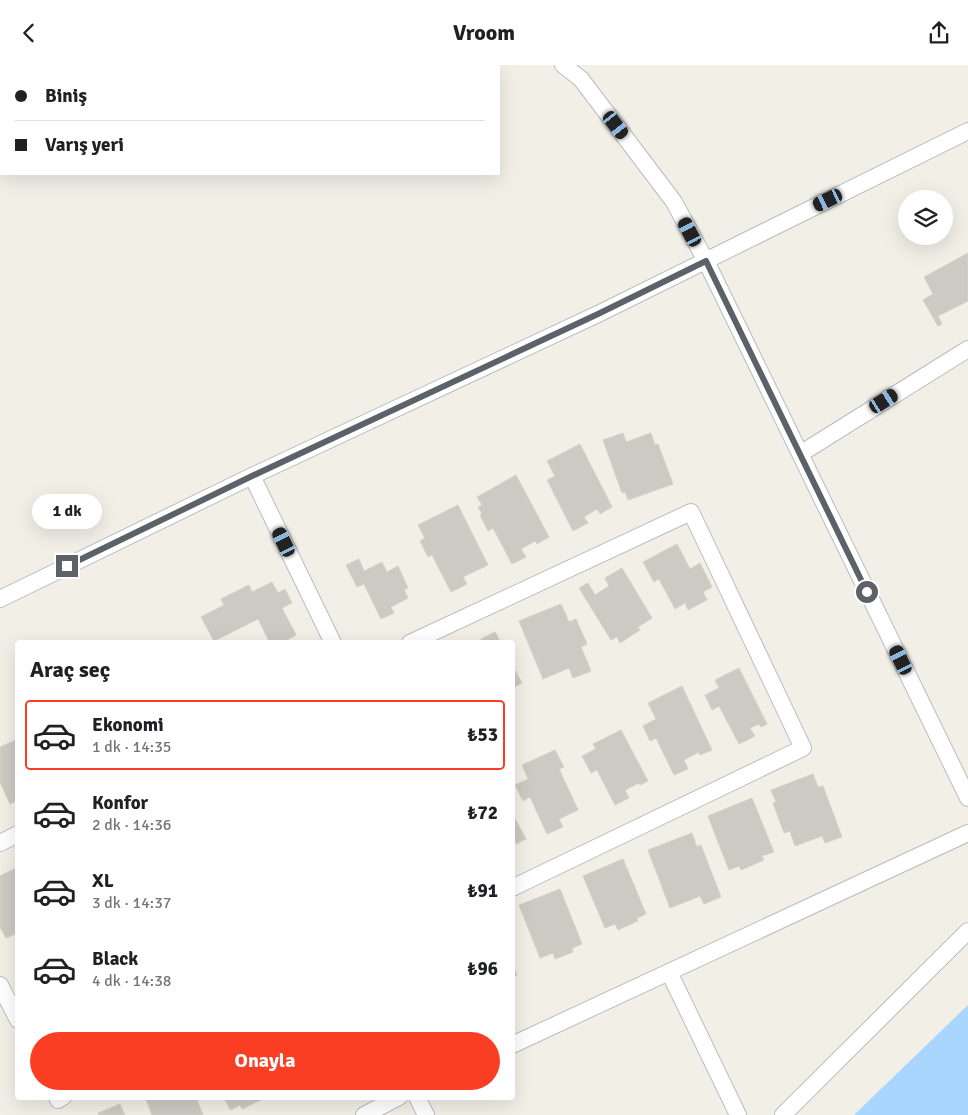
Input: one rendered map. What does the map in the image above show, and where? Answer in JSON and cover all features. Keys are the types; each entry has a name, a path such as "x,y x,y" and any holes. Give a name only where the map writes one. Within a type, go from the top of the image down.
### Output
{"street":[{"path":"563,65 581,79 674,202 706,261 968,798"},
{"path":"0,599 252,476 598,314 968,131"},
{"path":"800,454 968,349"},
{"path":"252,476 332,640"},
{"path":"416,640 690,512 803,748 515,887"},
{"path":"515,1044 968,833"},
{"path":"0,843 15,836"},
{"path":"783,1115 968,931"},
{"path":"669,972 738,1115"},
{"path":"0,985 15,1014"},
{"path":"364,1115 393,1100"},
{"path":"418,1100 426,1115"}],"water":[{"path":"968,1005 968,1115 854,1115"}],"building":[{"path":"968,253 968,301 938,316 942,324 938,326 923,300 933,294 924,277"},
{"path":"623,433 626,442 651,433 655,445 658,444 673,484 628,500 625,492 622,493 603,440"},
{"path":"580,444 612,507 600,514 597,509 584,517 588,523 573,531 547,480 555,476 547,461"},
{"path":"516,475 549,537 537,544 535,541 521,549 526,557 512,564 493,528 488,531 480,515 482,514 478,507 482,505 477,497"},
{"path":"458,505 488,565 463,577 467,584 451,592 432,555 428,557 420,541 425,538 418,525"},
{"path":"677,544 690,569 700,563 712,587 703,592 707,600 688,610 685,603 675,609 659,579 654,582 643,562"},
{"path":"359,559 364,571 382,562 387,572 398,566 408,588 404,590 408,598 391,607 394,613 381,619 364,584 357,587 346,565"},
{"path":"622,568 652,618 638,627 640,630 620,643 617,637 611,640 579,588 588,583 595,595 609,586 605,578"},
{"path":"272,582 278,593 285,589 292,603 282,608 296,635 287,640 268,640 258,619 213,640 201,617 224,605 221,599 249,585 252,592"},
{"path":"561,604 569,622 576,619 587,644 581,647 591,671 573,678 569,668 543,679 519,621"},
{"path":"495,632 499,640 482,640"},
{"path":"739,668 767,724 761,727 759,724 750,728 755,736 739,744 719,706 712,710 705,695 719,688 715,680"},
{"path":"515,670 522,683 515,686"},
{"path":"682,686 712,750 700,755 699,752 684,760 688,769 674,775 656,738 650,741 643,726 656,719 648,703"},
{"path":"621,730 648,781 625,790 629,798 615,805 597,770 591,773 582,756 596,749 593,744"},
{"path":"15,740 15,802 10,804 0,782 0,747"},
{"path":"555,750 564,767 559,769 578,810 559,819 563,827 547,834 530,797 523,801 515,785 528,779 522,765"},
{"path":"813,774 818,787 823,786 842,837 825,843 822,836 795,846 790,831 784,833 773,803 776,802 771,790"},
{"path":"752,798 774,852 762,856 764,860 741,870 739,866 729,870 708,816"},
{"path":"515,819 526,839 516,844 515,842"},
{"path":"692,833 697,847 701,845 721,897 704,904 700,896 670,908 648,850"},
{"path":"623,859 646,914 637,918 638,921 618,930 615,924 605,928 583,876"},
{"path":"15,868 15,934 6,938 0,927 0,876"},
{"path":"560,889 582,944 572,948 573,952 555,959 553,953 540,958 519,905"},
{"path":"146,1100 197,1100 203,1115 152,1115"},
{"path":"225,1100 261,1100 242,1109 240,1105 230,1110"},
{"path":"120,1104 125,1115 99,1115 98,1113"}],"route":[{"path":"67,566 252,476 598,314 706,261 867,592"}]}
